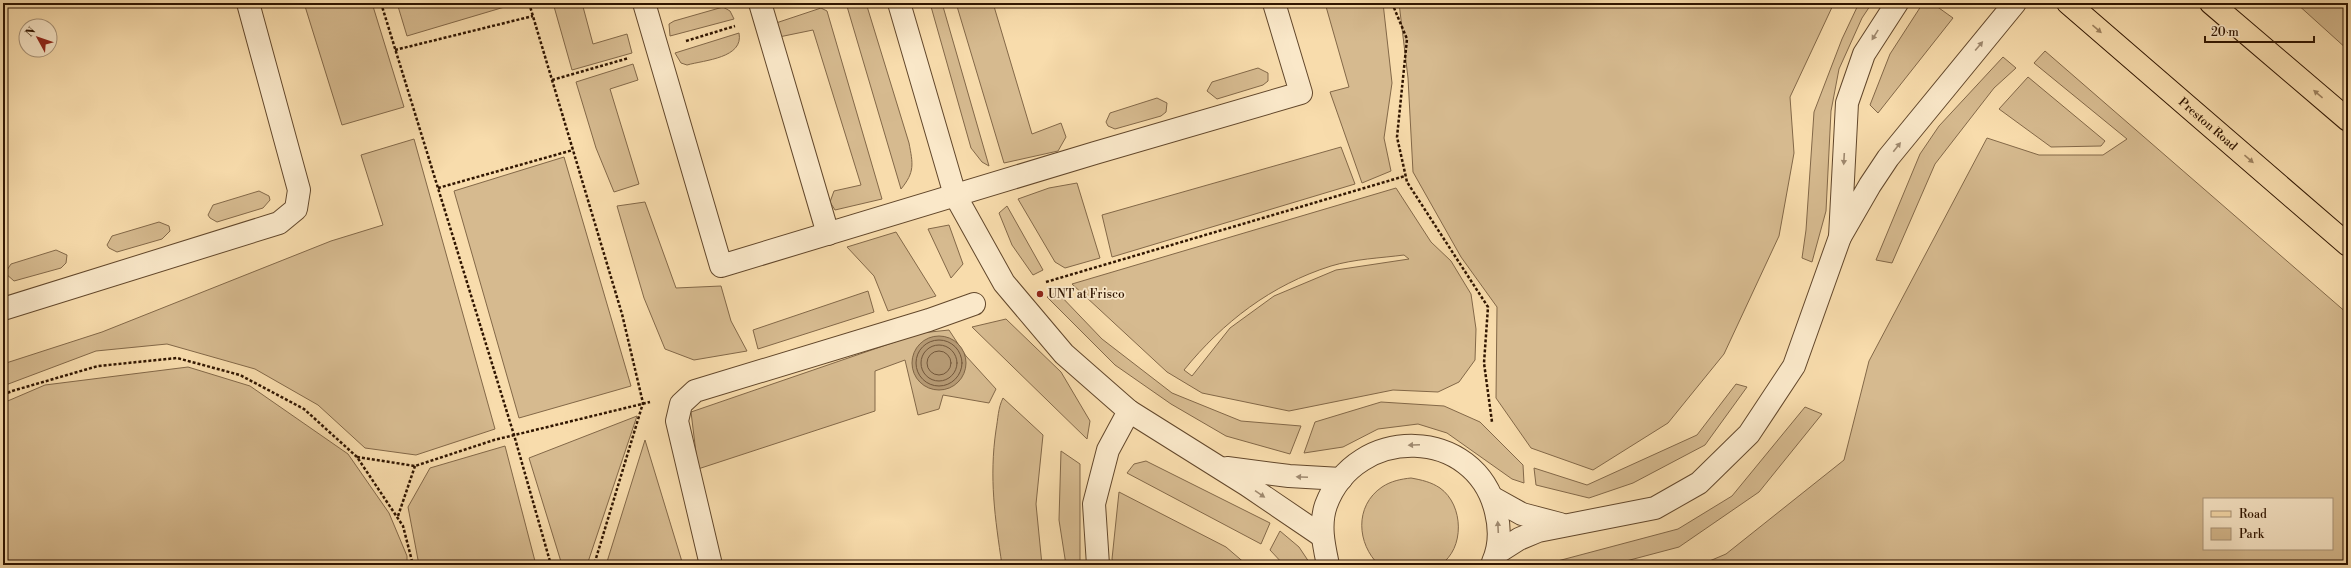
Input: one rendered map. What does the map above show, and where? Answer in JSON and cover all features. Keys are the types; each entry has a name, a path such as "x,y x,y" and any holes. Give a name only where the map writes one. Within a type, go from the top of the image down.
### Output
{"main road":[{"name":"Preston Road","path":"2068,3 2348,245"},
{"path":"2211,3 2348,120"}],"street":[{"path":"3,309 279,223 296,209 299,190 248,3"},
{"path":"644,3 721,266 1301,93 1274,3"},
{"path":"760,3 828,234"},
{"path":"899,3 955,196 1004,283 1064,354 1129,411 1247,485 1322,536"},
{"path":"1840,237 1847,103 1864,54 1897,3"},
{"path":"1495,559 1519,539 1538,531 1655,508 1699,483 1748,434 1794,366 1840,237 1870,185 1888,158 2015,3"},
{"path":"710,565 677,421 681,404 695,390 929,320 974,304"},
{"path":"1098,565 1094,504 1108,450 1129,411"},
{"path":"1328,565 1322,536 1326,506 1341,479 1363,458 1392,447 1422,445 1452,454 1476,472 1493,498 1499,525 1495,559"},
{"path":"1215,466 1282,476 1341,479"},
{"path":"1493,498 1522,514 1569,526"}],"path":[{"path":"381,3 514,435 551,565"},
{"path":"529,3 622,314 643,403 594,565"},
{"path":"1392,3 1407,39 1397,137 1405,176 1407,182 1488,307 1484,363 1492,422"},
{"path":"395,50 533,16"},
{"path":"683,42 738,25"},
{"path":"552,80 631,57"},
{"path":"438,188 573,150"},
{"path":"1046,282 1405,176"},
{"path":"3,396 12,391 98,366 177,358 240,375 304,409 357,457 403,526 413,565"},
{"path":"357,457 415,466 514,435 695,390"},
{"path":"397,517 415,466"}],"green space":[{"path":"304,3 372,3 404,107 342,125"},
{"path":"397,3 518,3 407,36"},
{"path":"553,3 582,3 593,44 627,34 632,53 572,70"},
{"path":"846,3 866,3 909,143 912,168 909,178 901,189"},
{"path":"930,3 942,3 989,166 982,162 971,148"},
{"path":"956,3 993,3 1032,134 1061,123 1066,137 1058,151 1004,163"},
{"path":"1325,3 1383,3 1392,83 1384,138 1391,171 1362,183 1330,92 1349,87"},
{"path":"1399,3 1834,3 1790,97 1794,153 1779,236 1724,354 1668,423 1593,470 1531,448 1496,398 1497,307 1461,257 1413,172 1408,78"},
{"path":"1859,3 1872,3 1862,18 1839,69 1831,111 1826,211 1812,262 1802,258 1806,230 1814,112 1842,39"},
{"path":"1923,3 1932,3 1953,18 1878,113 1870,105 1890,54"},
{"path":"2296,3 2348,3 2348,50"},
{"path":"723,7 730,11 734,19 670,36 669,24 674,21"},
{"path":"821,8 827,11 882,199 835,210 830,202 834,191 861,185 813,30 779,37 776,23"},
{"path":"739,33 739,41 736,48 729,53 713,59 687,65 681,63 675,53"},
{"path":"2045,51 2348,314 2348,565 1700,565 1726,554 1844,460 1869,361 1987,138 2039,155 2103,155 2127,139 2034,63"},
{"path":"2003,57 2016,68 1994,88 1935,164 1892,263 1876,260 1920,154 1939,126"},
{"path":"633,64 638,80 610,89 639,184 614,192 596,148 576,82"},
{"path":"1258,68 1268,73 1268,81 1263,85 1217,99 1207,91 1212,82"},
{"path":"2028,77 2105,141 2101,146 2051,147 1999,109"},
{"path":"1157,98 1167,103 1166,112 1161,116 1115,129 1108,126 1106,122 1110,113"},
{"path":"414,139 495,429 416,455 365,448 318,405 255,369 167,344 96,351 3,386 3,364 102,332 331,241 383,225 361,155"},
{"path":"1341,147 1355,184 1112,257 1102,215"},
{"path":"564,157 631,386 519,418 454,191"},
{"path":"1077,183 1100,258 1065,268 1055,262 1018,199 1049,188"},
{"path":"1396,188 1431,242 1451,261 1471,294 1476,329 1475,360 1459,382 1438,392 1393,390 1289,411 1202,393 1167,372 1072,284","holes":["1404,255 1409,259 1336,270 1274,296 1230,328 1192,376 1184,370 1215,336 1232,321 1268,295 1288,284 1331,266 1349,262"]},
{"path":"259,191 269,196 270,200 263,208 217,222 208,215 213,205"},
{"path":"645,202 676,288 721,286 731,321 747,351 694,360 665,349 644,298 617,206"},
{"path":"1007,206 1043,270 1033,275 1012,245 999,213"},
{"path":"159,222 169,226 170,231 162,239 117,252 109,248 107,245 112,236"},
{"path":"949,225 963,264 951,278 928,229"},
{"path":"896,232 936,296 888,311 874,276 847,247"},
{"path":"56,250 67,255 66,263 61,268 14,281 5,273 11,264"},
{"path":"868,291 874,312 758,349 753,330"},
{"path":"1057,292 1102,339 1172,393 1241,421 1301,426 1290,454 1226,436 1171,404 1115,365 1047,297"},
{"path":"1006,319 1061,372 1090,421 1087,439 972,327"},
{"path":"949,330 966,356 996,389 989,403 943,395 939,409 918,415 905,360 875,371 875,411 698,469 691,412 921,333"},
{"path":"188,367 250,386 348,454 389,513 407,556 407,565 3,565 3,403 45,385"},
{"path":"1736,384 1747,387 1705,445 1633,483 1589,498 1536,485 1534,468 1587,485 1697,435"},
{"path":"1003,398 1043,435 1036,504 1042,565 1002,565 995,514 993,465 998,414"},
{"path":"1381,402 1444,406 1480,422 1523,465 1524,483 1512,479 1447,433 1418,424 1378,429 1343,447 1304,453 1315,422"},
{"path":"1805,407 1822,414 1759,492 1679,547 1611,565 1550,565 1550,563 1678,529 1732,496"},
{"path":"637,416 587,565 562,565 529,458"},
{"path":"645,440 683,565 606,565"},
{"path":"505,446 536,565 419,565 408,507 430,468"},
{"path":"1061,451 1080,464 1080,565 1066,565 1059,520"},
{"path":"1146,461 1270,523 1261,544 1127,473 1134,464"},
{"path":"1411,478 1423,480 1440,488 1454,505 1458,527 1454,549 1448,558 1440,565 1379,565 1366,547 1362,525 1363,514 1373,495 1382,487 1396,481"},
{"path":"1119,492 1226,547 1247,565 1114,565 1112,559"},
{"path":"1280,531 1299,547 1311,565 1284,565 1270,550"}],"water":[{"path":"934,336 944,336 954,340 962,348 966,358 966,368 962,378 954,386 944,390 934,390 924,386 916,378 912,368 912,358 916,348 924,340"}],"place":[{"name":"UNT at Frisco","path":"1040,294"}]}
